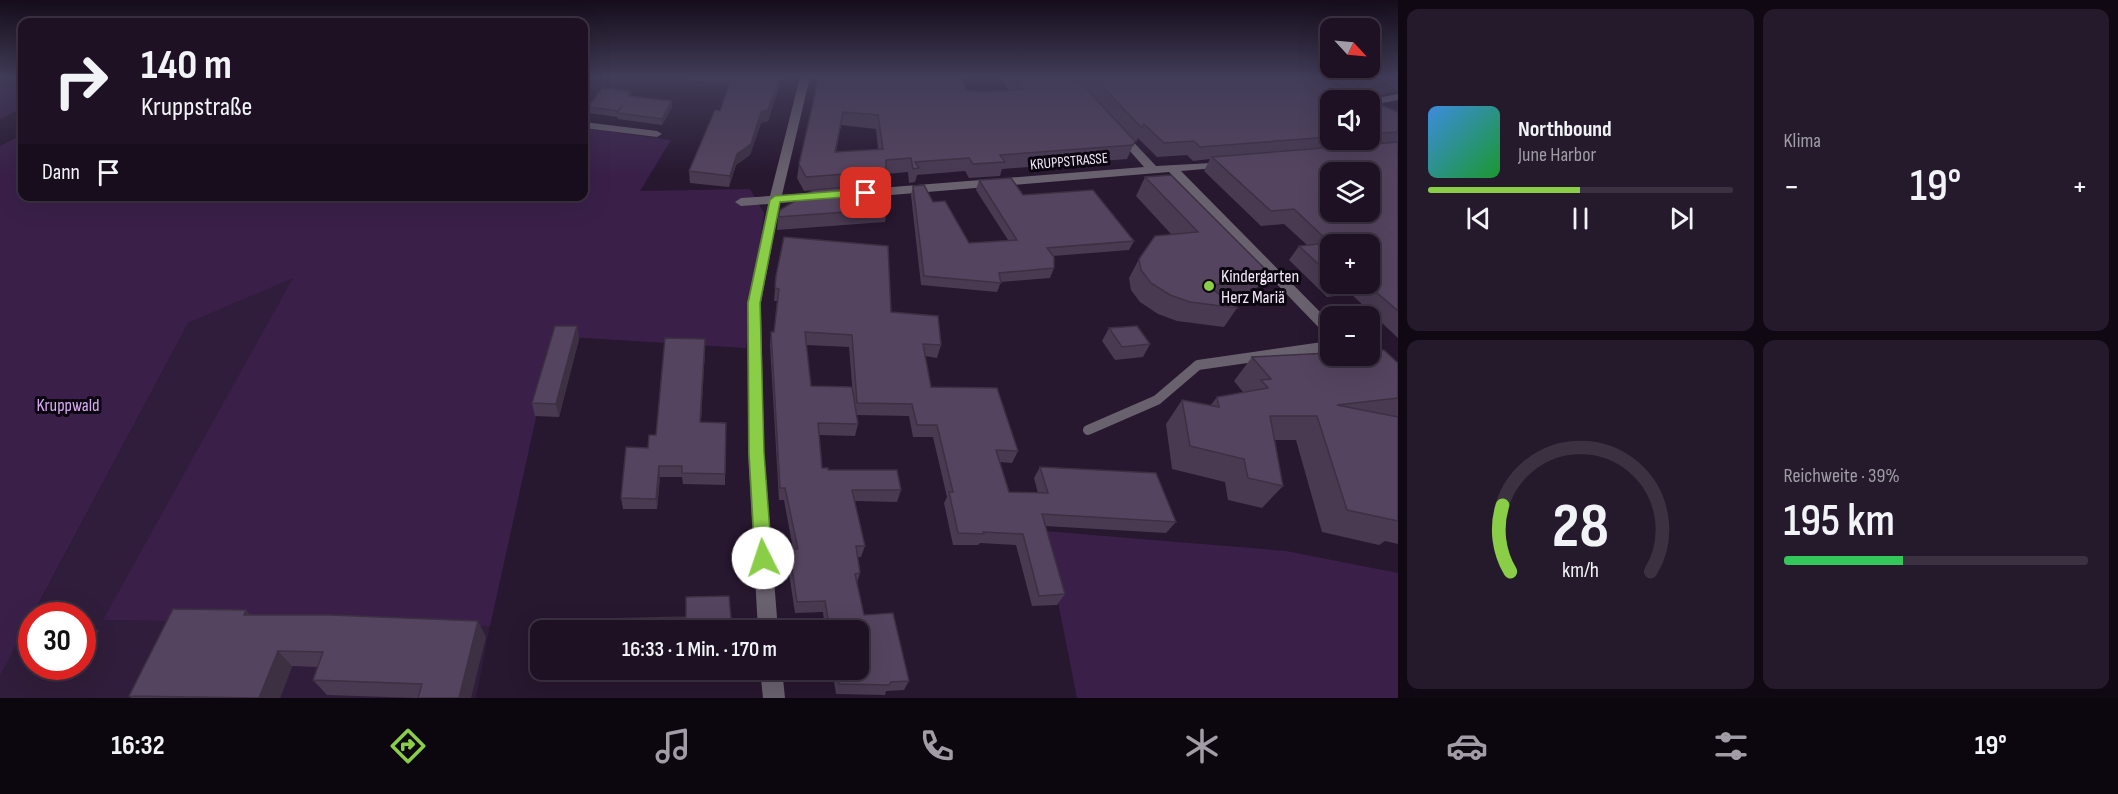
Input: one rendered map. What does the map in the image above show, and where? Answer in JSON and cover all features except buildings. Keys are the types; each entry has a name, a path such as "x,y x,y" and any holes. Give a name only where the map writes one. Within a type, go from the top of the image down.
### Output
{"street":[{"path":"767,620 756,447 754,303 775,200 797,110"},
{"path":"588,125 657,134"},
{"path":"1115,129 1152,169"},
{"name":"KRUPPSTRASSE","path":"855,194 1241,163"},
{"path":"1171,168 1320,320"},
{"path":"741,202 832,195"},
{"path":"772,680 774,698"}],"lane":[{"path":"1088,430 1157,400 1198,365 1320,347"}],"shaded area":[{"path":"294,277 104,620 490,626 476,698 0,698 0,676 18,642 18,680 96,680 96,602 40,602 188,323"}],"green space":[{"path":"0,110 18,110 18,110 0,119"},
{"name":"Kruppwald","path":"588,129 671,140 640,191 750,189 764,213 746,348 554,336 490,626 103,620 293,278 188,323 39,602 18,602 18,642 0,676 0,146 18,137 18,201 588,201"},
{"path":"1044,531 1286,551 1398,573 1398,698 1077,698"}],"place":[{"name":"Kindergarten Herz Mariä","path":"1209,286"}],"route":[{"path":"763,558 756,453 754,303 775,200 866,193"}]}
